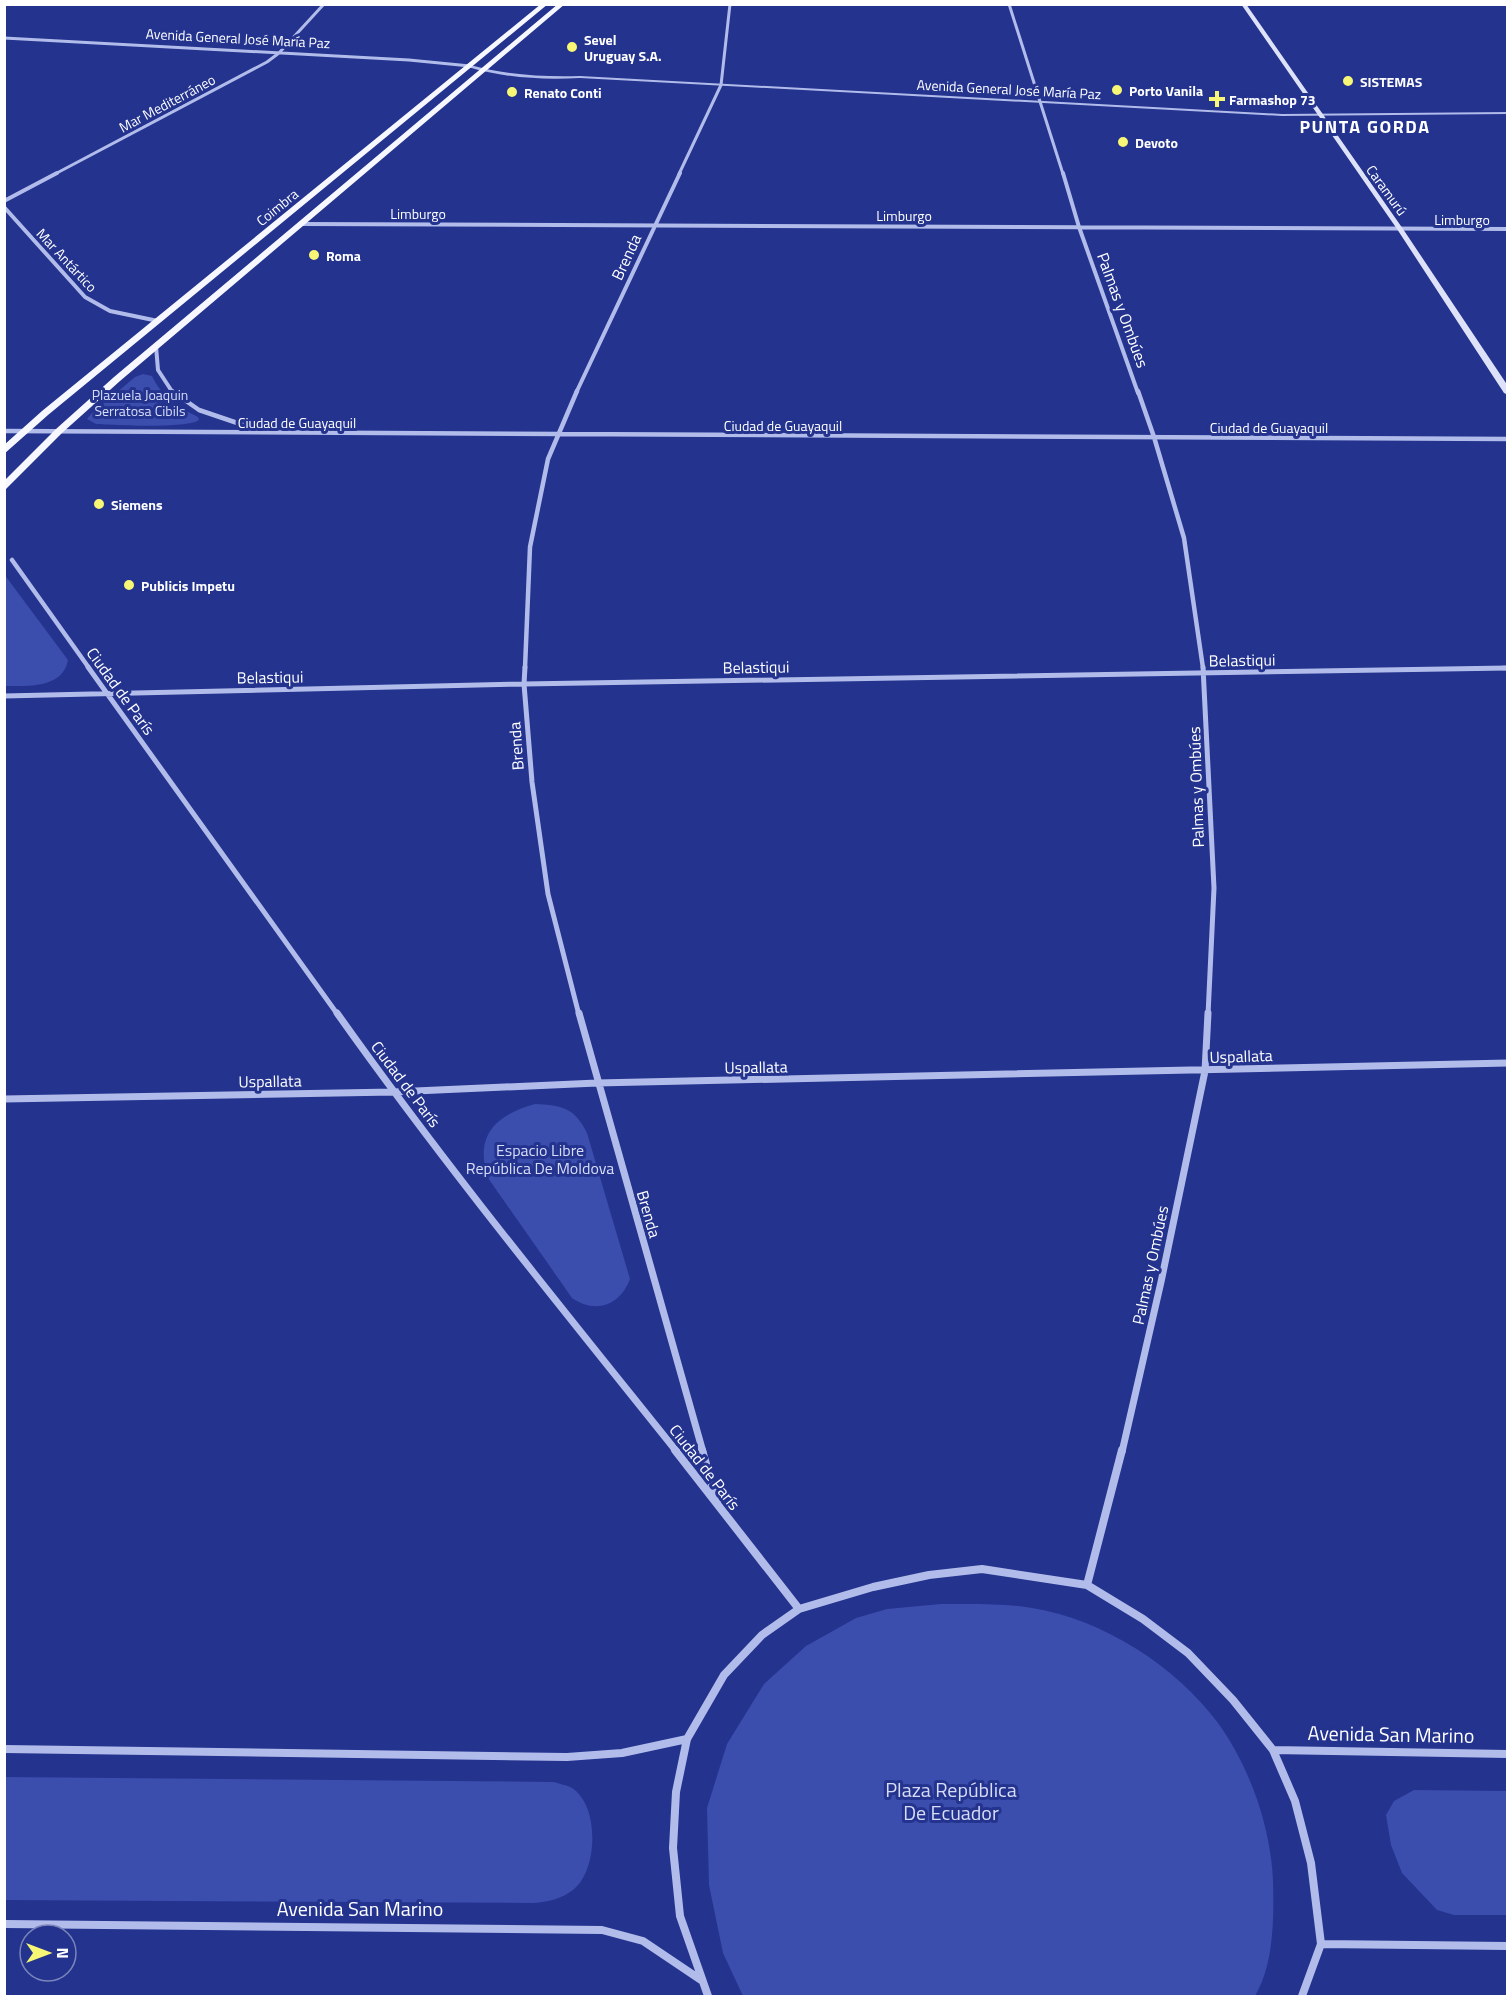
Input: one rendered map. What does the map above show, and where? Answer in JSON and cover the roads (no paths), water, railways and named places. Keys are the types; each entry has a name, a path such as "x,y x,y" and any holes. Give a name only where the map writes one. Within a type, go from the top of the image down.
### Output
{"main road":[{"name":"Coimbra","path":"4,451 26,430 545,4"},
{"name":"Coimbra","path":"4,488 59,431 156,346 562,4"},
{"name":"Caramurú","path":"1242,4 1400,229 1508,393"}],"street":[{"name":"Mar Mediterráneo","path":"4,201 256,68 279,53 324,4"},
{"name":"Brenda","path":"717,1502 597,1083 548,894 532,782 524,684 531,547 548,459 557,434 721,85 730,4"},
{"name":"Palmas y Ombúes","path":"1009,4 1079,226 1154,437 1184,538 1204,674 1214,888 1205,1071 1161,1282 1109,1506 1088,1585"},
{"name":"Avenida General José María Paz","path":"4,38 470,66 502,75 560,79 580,77 1281,116 1508,113"},
{"name":"Mar Antártico","path":"4,207 90,301 130,317 158,321"},
{"name":"Limburgo","path":"300,224 1508,229"},
{"path":"156,346 158,369 165,382 182,400 213,417 264,432"},
{"path":"4,431 59,431"},
{"name":"Ciudad de Guayaquil","path":"59,431 1508,439"},
{"name":"Ciudad de París","path":"12,560 393,1092 799,1609"},
{"name":"Belastiqui","path":"4,696 524,684 1508,668"},
{"name":"Uspallata","path":"4,1099 393,1092 597,1083 1508,1063"},
{"path":"708,1996 680,1916 673,1848 676,1792 687,1739 724,1675 762,1635 799,1609 929,1575 982,1569 1088,1585 1143,1619 1188,1653 1233,1700 1273,1750 1295,1801 1311,1863 1321,1944 1302,1996"},
{"path":"4,1749 567,1757 622,1753 687,1739"},
{"name":"Avenida San Marino","path":"1273,1750 1508,1754"},
{"name":"Avenida San Marino","path":"4,1924 602,1930 643,1941 701,1980"},
{"path":"1321,1944 1508,1946"}],"place":[{"name":"Sevel Uruguay S.A.","path":"572,47"},
{"name":"SISTEMAS","path":"1348,81"},
{"name":"Porto Vanila","path":"1117,90"},
{"name":"Renato Conti","path":"512,92"},
{"name":"Farmashop 73","path":"1217,99"},
{"name":"Devoto","path":"1123,142"},
{"name":"Roma","path":"314,255"},
{"name":"Siemens","path":"99,504"},
{"name":"Publicis Impetu","path":"129,585"}],"district":[{"name":"PUNTA GORDA","path":"1365,126"}],"park label":[{"name":"Plazuela Joaquin Serratosa Cibils","path":"140,402"},
{"name":"Espacio Libre República De Moldova","path":"540,1159"},
{"name":"Plaza República De Ecuador","path":"951,1800"}]}
